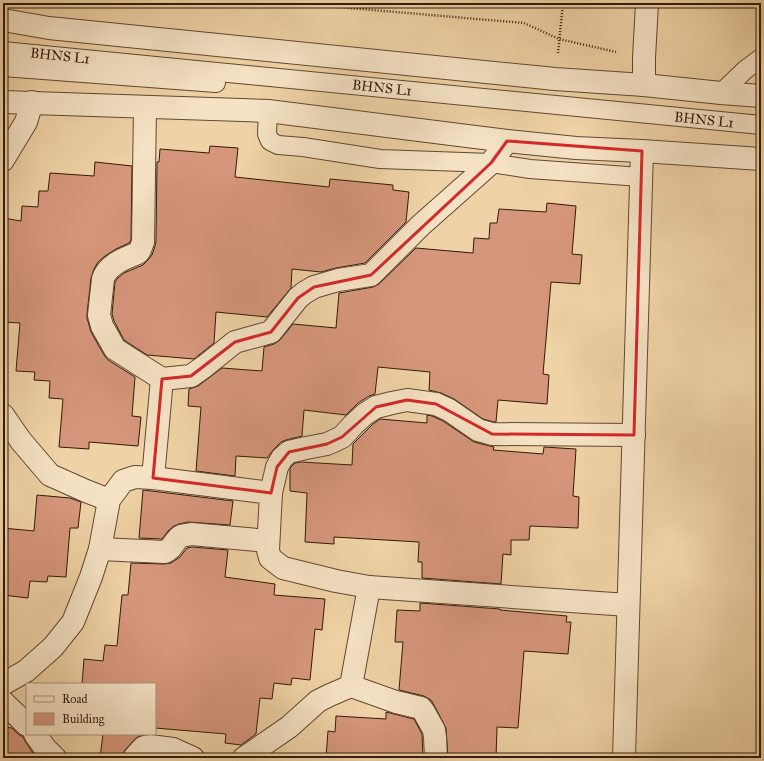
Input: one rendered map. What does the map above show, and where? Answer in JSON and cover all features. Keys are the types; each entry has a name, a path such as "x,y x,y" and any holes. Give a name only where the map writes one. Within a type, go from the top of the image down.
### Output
{"street":[{"path":"644,85 647,3"},
{"path":"3,20 49,28 555,79 644,85 761,96"},
{"path":"3,102 268,111 507,141 576,148 761,159"},
{"path":"3,160 26,122 32,102"},
{"path":"145,107 143,242 138,253 111,266 105,274 103,279 99,315 102,326 115,349 162,379 191,376 235,342 271,332 298,298 314,287 338,280 371,275 421,225 491,162 507,141"},
{"path":"624,758 642,151"},
{"path":"153,478 162,379"},
{"path":"628,604 369,587 336,582 283,568 270,558 268,541 271,493 277,467 282,458 289,452 326,444 342,437 365,414 376,407 392,402 407,400 436,404 449,410 478,430 492,434 634,435"},
{"path":"3,415 21,441 50,475 86,492 110,500"},
{"path":"3,684 26,671 53,647 73,622 91,577 100,549 110,500 123,481 135,477 153,478 271,493"},
{"path":"100,549 165,552 170,550 176,540 182,536 191,534 268,541"},
{"path":"351,686 369,587"},
{"path":"244,758 289,727 318,701 351,686 396,702 421,708 434,730 436,758"},
{"path":"3,702 26,724"},
{"path":"35,735 55,758"},
{"path":"134,758 144,748 150,746 173,749 193,758"}],"lane":[{"name":"BHNS L1","path":"3,51 761,125"},
{"path":"721,93 745,70 761,58"},
{"name":"BHNS L1","path":"3,67 359,94 761,133"},
{"path":"268,111 267,134 270,141 278,145 303,147 380,159 491,162 530,169 641,177"}],"path":[{"path":"291,3 524,23 559,39 644,58"},
{"path":"555,79 562,3"}],"highlighted area":[{"path":"507,141 642,151 634,435 492,434 436,404 407,400 376,407 342,437 327,444 289,452 277,467 271,493 153,478 162,379 191,376 235,342 271,332 298,298 314,287 371,275 491,163"}],"building":[{"path":"210,146 238,148 235,177 329,187 330,179 393,185 393,190 409,192 406,222 365,263 321,272 292,269 291,288 267,317 216,312 214,343 194,359 147,355 124,340 114,321 112,314 115,282 124,273 143,265 152,255 156,242 157,162 159,162 160,149 209,153"},
{"path":"95,162 132,166 131,240 129,243 105,256 98,262 94,269 91,278 87,318 91,332 108,360 135,377 132,416 141,417 138,446 89,442 89,449 59,447 63,399 49,398 50,381 34,380 35,372 16,371 20,323 4,322 6,294 3,294 3,218 21,221 22,206 38,207 39,191 48,191 50,173 94,176"},
{"path":"547,203 576,206 572,254 582,255 580,284 551,282 543,374 549,375 547,404 498,400 496,422 494,422 483,419 454,399 441,393 429,390 430,372 378,367 375,394 358,403 346,415 304,410 302,436 281,442 267,458 236,456 235,476 196,471 201,407 188,406 189,389 198,386 222,368 262,371 264,347 274,344 280,340 293,324 336,328 339,293 373,287 379,284 416,248 473,253 474,238 489,239 490,223 497,223 499,209 546,212"},
{"path":"427,415 443,421 474,442 494,447 493,450 543,454 544,447 576,449 573,496 579,497 578,528 530,526 529,540 511,540 511,555 503,554 501,584 422,578 422,562 418,562 419,542 334,537 334,544 305,542 307,493 290,491 290,468 295,463 301,462 352,465 353,444 380,419 427,423"},
{"path":"143,490 233,501 230,525 188,522 174,526 162,539 139,538"},
{"path":"37,495 70,498 81,502 78,528 70,528 66,577 48,576 47,582 30,581 28,598 3,595 3,528 34,531"},
{"path":"192,547 228,550 225,577 275,584 274,595 325,599 322,630 315,629 310,680 292,678 291,685 274,683 272,699 260,698 256,734 241,745 225,743 226,734 156,728 156,683 82,683 84,659 103,661 105,645 117,646 122,595 128,595 131,563 171,563 180,557 187,548"},
{"path":"420,603 567,616 566,622 571,622 568,654 524,651 518,728 497,727 496,758 448,758 446,728 431,700 424,696 399,690 403,642 395,642 397,610 420,611"},
{"path":"386,712 414,719 422,734 423,758 326,758 328,731 335,732 336,716 386,719"},
{"path":"3,727 12,728 23,737 33,753 33,758 3,758"},
{"path":"103,735 141,735 125,750 122,758 100,758"}]}
